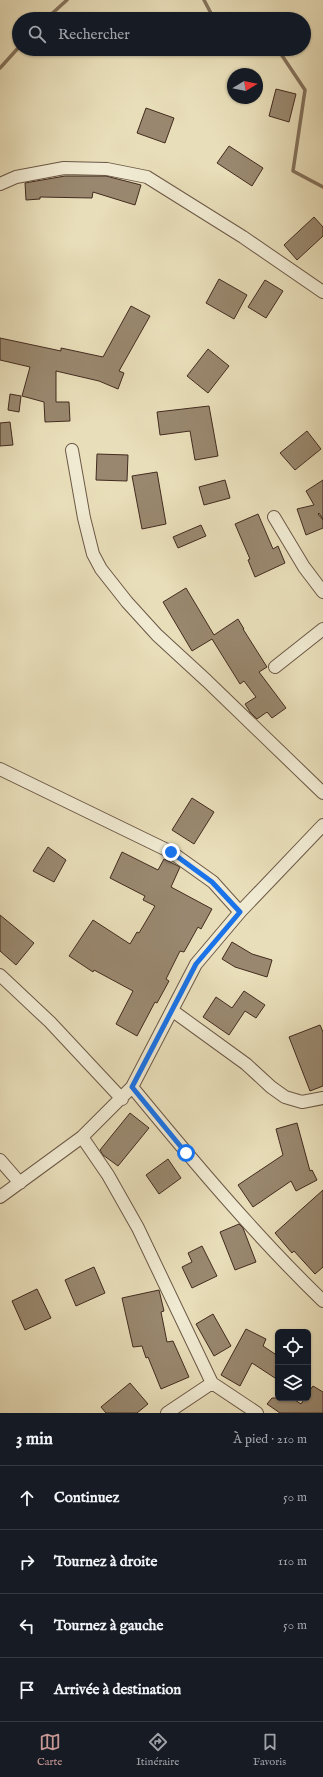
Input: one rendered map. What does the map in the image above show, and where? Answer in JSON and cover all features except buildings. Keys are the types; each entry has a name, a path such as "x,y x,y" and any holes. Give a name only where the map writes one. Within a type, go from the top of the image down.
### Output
{"street":[{"path":"0,184 16,177 64,168 107,169 146,177 243,237 323,292"},
{"path":"72,450 84,518 94,554 101,569 127,602 157,636 207,681 323,793"},
{"path":"274,517 304,567 323,592"},
{"path":"275,667 323,629"},
{"path":"0,769 171,852 212,882 240,912"},
{"path":"0,1197 82,1137 132,1087 173,1011 196,964 240,912 323,824"},
{"path":"0,975 50,1022 122,1098"},
{"path":"173,1011 246,1064 271,1087 286,1098 302,1102 323,1098"},
{"path":"132,1087 204,1175 259,1236 323,1301"},
{"path":"82,1137 108,1175 138,1228 212,1383 257,1413"},
{"path":"0,1160 20,1183"},
{"path":"168,1413 212,1383"}],"waterway":[{"path":"54,12 67,0"},
{"path":"204,0 210,12"},
{"path":"0,68 12,55"},
{"path":"282,56 305,90 293,171 323,187"}],"route":[{"path":"171,852 212,882 240,912 196,964 173,1011 132,1087 186,1153"}]}
